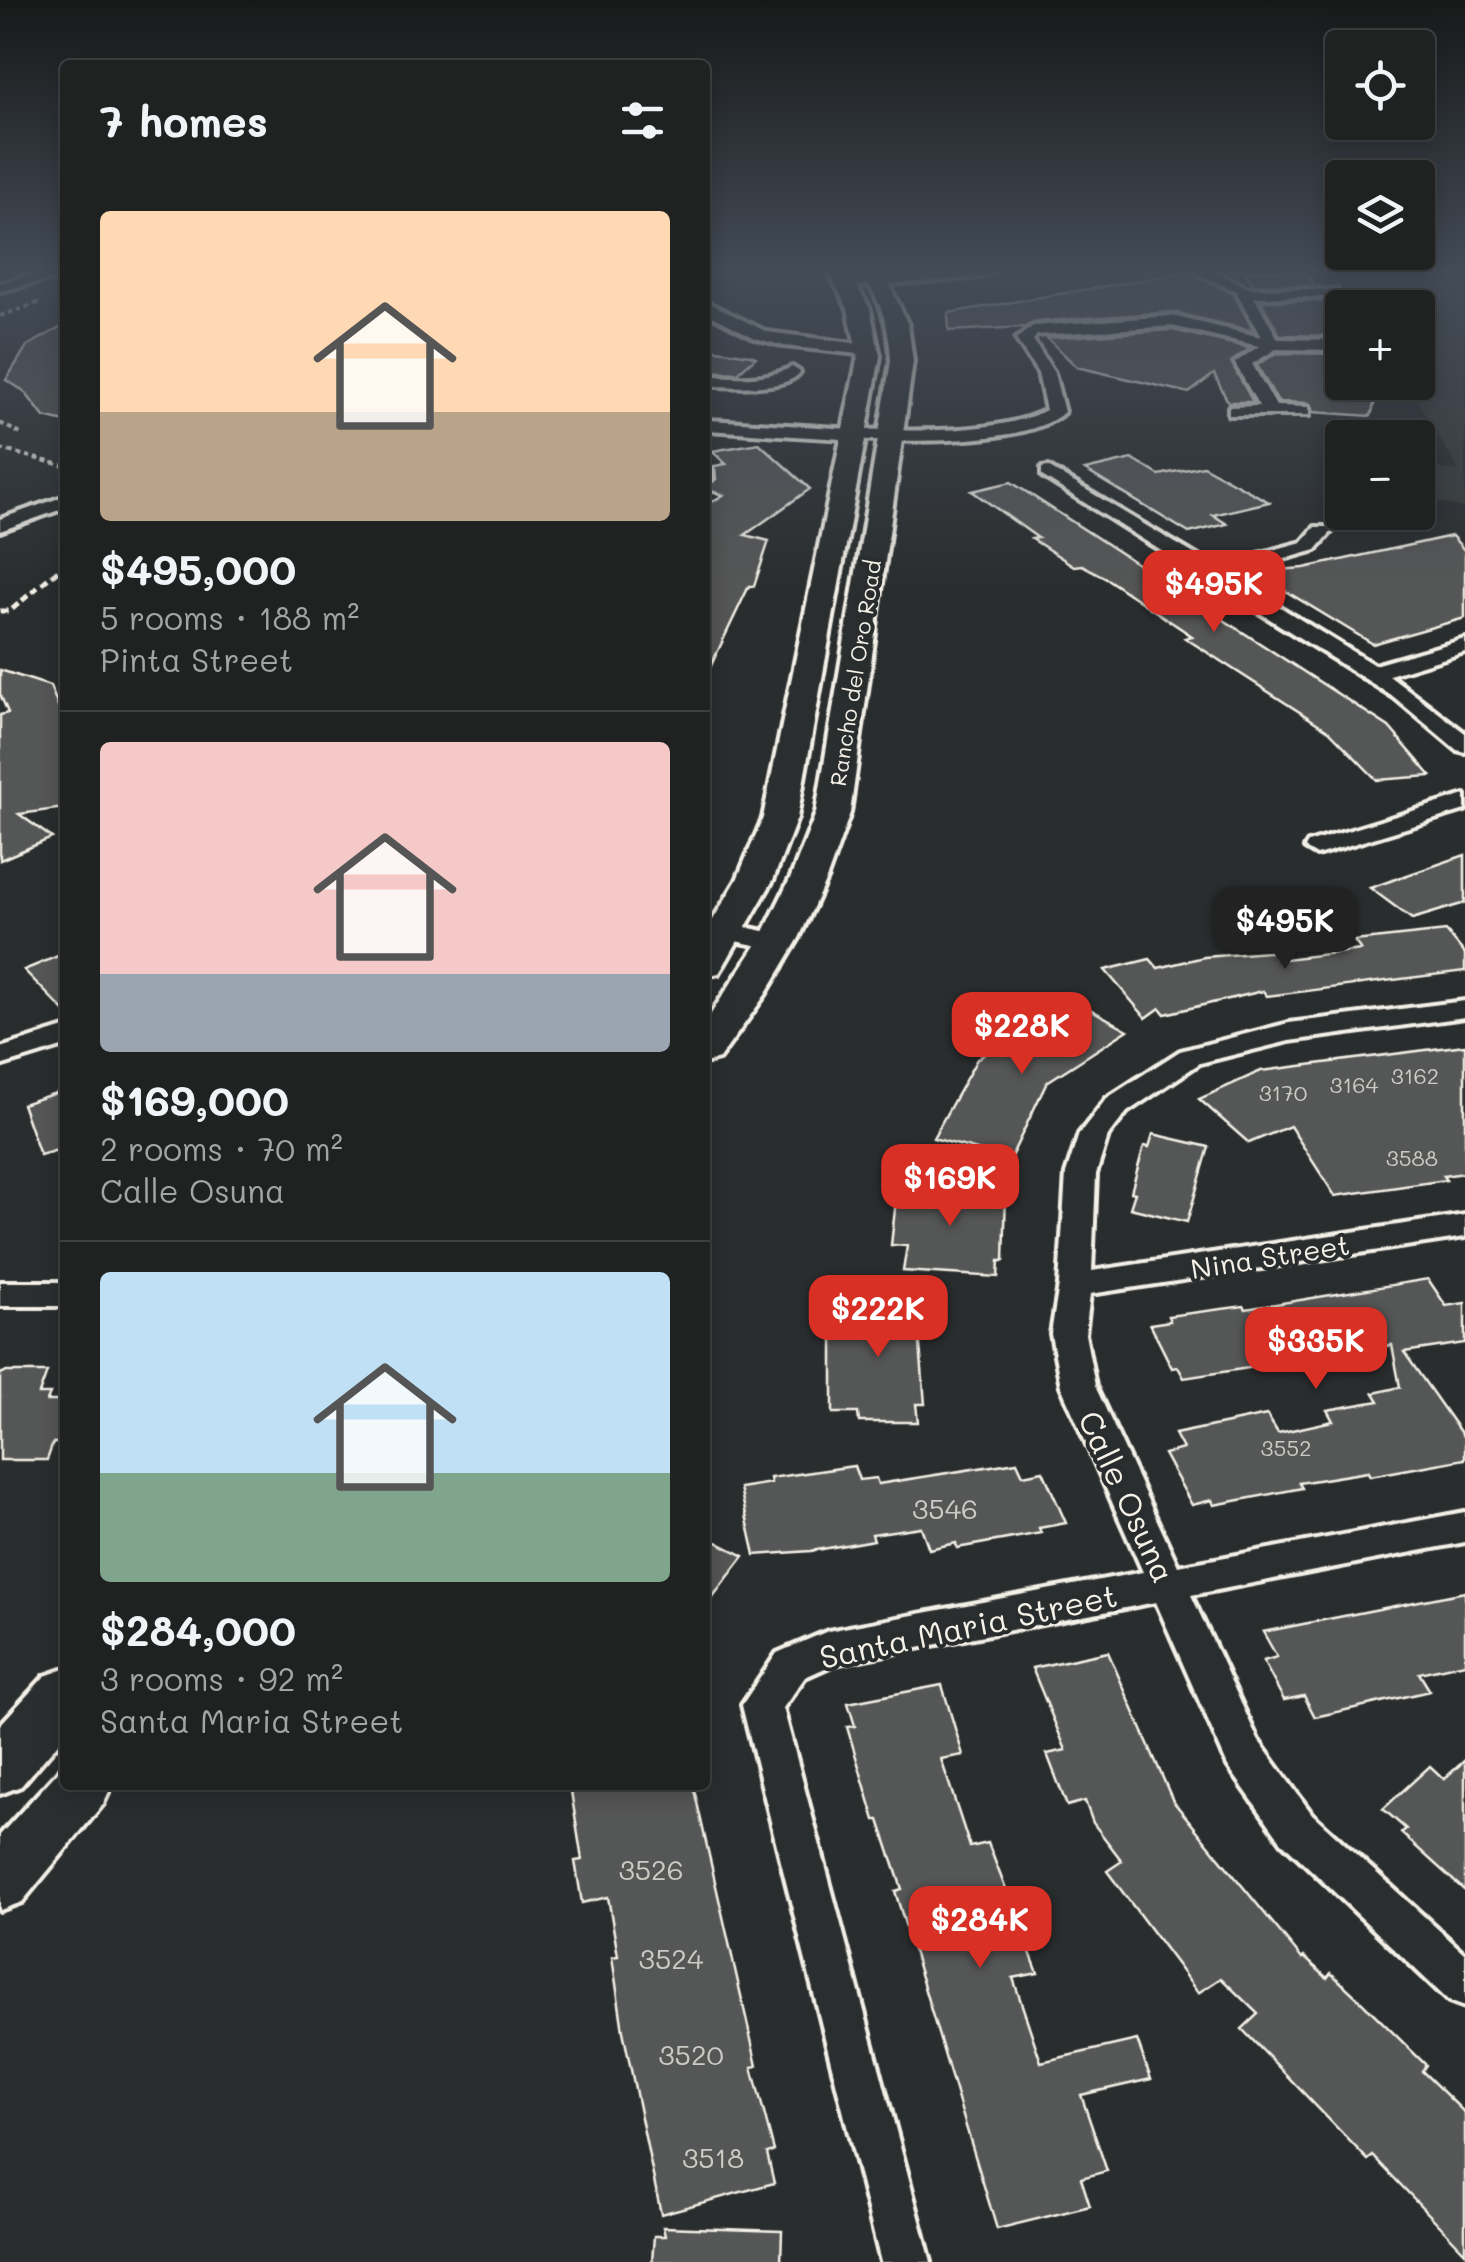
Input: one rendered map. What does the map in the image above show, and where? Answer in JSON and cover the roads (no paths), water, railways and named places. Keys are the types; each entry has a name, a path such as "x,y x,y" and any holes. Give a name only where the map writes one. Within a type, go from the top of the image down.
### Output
{"main road":[{"name":"Rancho del Oro Road","path":"715,929 755,880 780,818 864,377"},
{"name":"Rancho del Oro Road","path":"710,1043 780,942 812,877 833,813 898,377"},
{"path":"0,1768 60,1700"},
{"path":"0,1881 78,1790"}],"street":[{"path":"710,380 785,377"},
{"path":"710,425 958,436 996,433 1033,424 1054,412 1055,395 1048,377"},
{"path":"1251,377 1270,410"},
{"path":"1234,411 1303,411"},
{"path":"1048,472 1402,692 1465,745"},
{"path":"0,525 60,504"},
{"path":"1209,574 1309,546 1322,531"},
{"path":"1371,673 1465,645"},
{"path":"1318,848 1465,802"},
{"path":"715,929 780,942"},
{"name":"Calle Osuna","path":"1465,1010 1289,1032 1190,1056 1117,1105 1094,1134 1081,1174 1075,1285 1068,1334 1078,1386 1243,1753 1296,1828 1465,1984"},
{"path":"0,1057 60,1039"},
{"name":"Nina Street","path":"1075,1285 1465,1226"},
{"path":"0,1294 60,1294"},
{"name":"Santa Maria Street","path":"906,2262 762,1706 791,1665 828,1648 1465,1527"}]}
